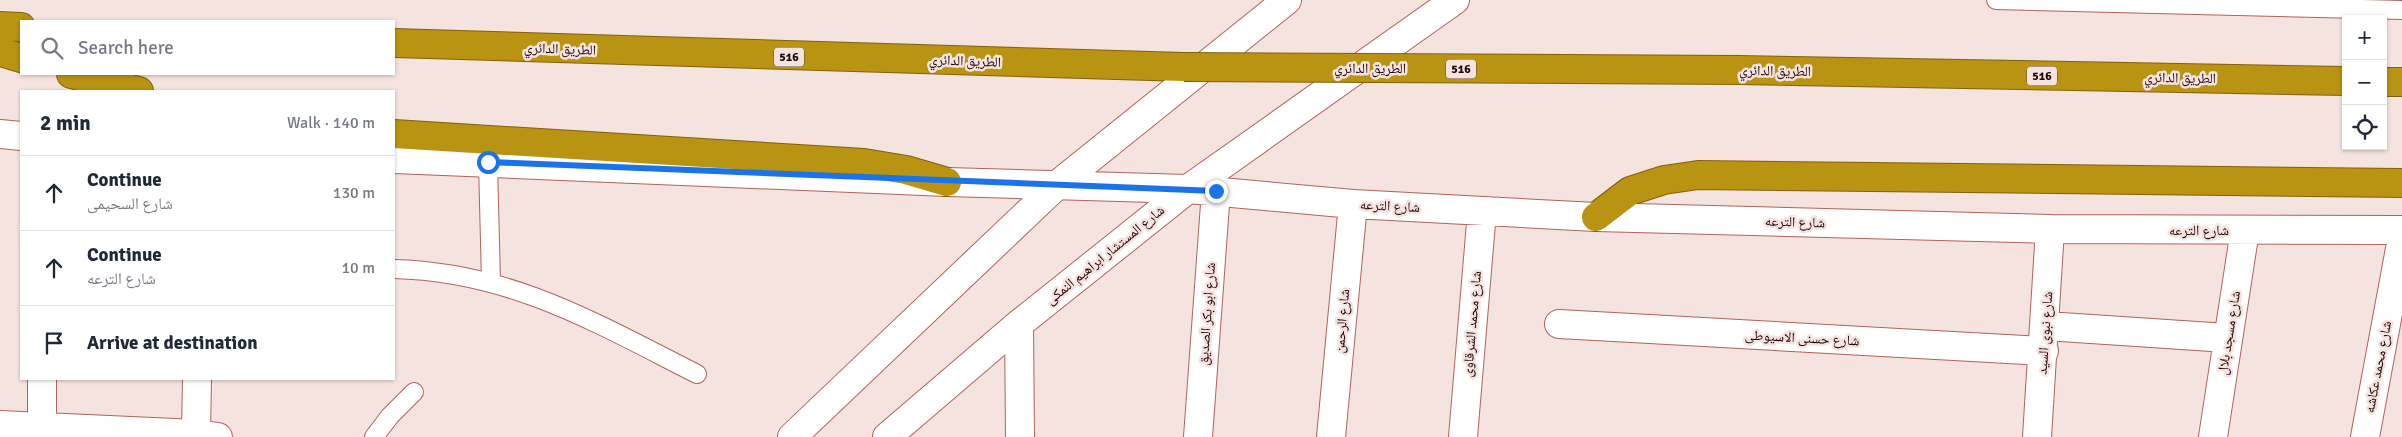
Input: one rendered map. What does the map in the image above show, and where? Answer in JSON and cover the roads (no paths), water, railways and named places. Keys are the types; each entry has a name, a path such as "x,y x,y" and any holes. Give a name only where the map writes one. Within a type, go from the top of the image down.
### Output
{"highway":[{"path":"0,26 20,27"},
{"name":"الطريق الدائري","path":"395,43 1184,67 1738,70 2342,81"},
{"path":"0,52 20,58"},
{"path":"76,75 135,90"},
{"path":"2387,82 2402,82"},
{"path":"395,134 864,163 906,170 947,182"},
{"path":"1596,217 1630,191 1664,180 1698,175 2402,183"}],"street":[{"path":"792,437 1058,185 1287,0"},
{"name":"شارع المستشار ابراهيم النمكى","path":"887,437 1019,324 1188,189 1455,0"},
{"path":"0,134 20,136"},
{"name":"شارع الترعه","path":"395,158 947,182 1188,189 1352,204 1596,217 2050,229 2402,230"},
{"name":"شارع ابو بكر الصديق","path":"1198,437 1216,191"},
{"name":"شارع الرحمن","path":"1332,437 1352,204"},
{"name":"شارع محمد الشرقاوى","path":"1463,437 1482,211"},
{"name":"شارع نبوى السيد","path":"2037,437 2045,339 2050,229"},
{"name":"شارع مسجد بلال","path":"2213,437 2245,230"},
{"name":"شارع محمد عكاشه","path":"2365,437 2402,238"},
{"path":"1019,324 1020,437"},
{"name":"شارع حسنى الاسيوطى","path":"1559,324 2045,339 2227,338"},
{"path":"42,380 42,427"},
{"path":"0,425 133,434 207,436 197,380"}],"lane":[{"path":"1996,0 2402,10"},
{"path":"488,162 491,282"},
{"path":"395,269 450,274 491,282 550,301 578,313 697,374"},
{"path":"374,437 390,416 414,392"}]}
